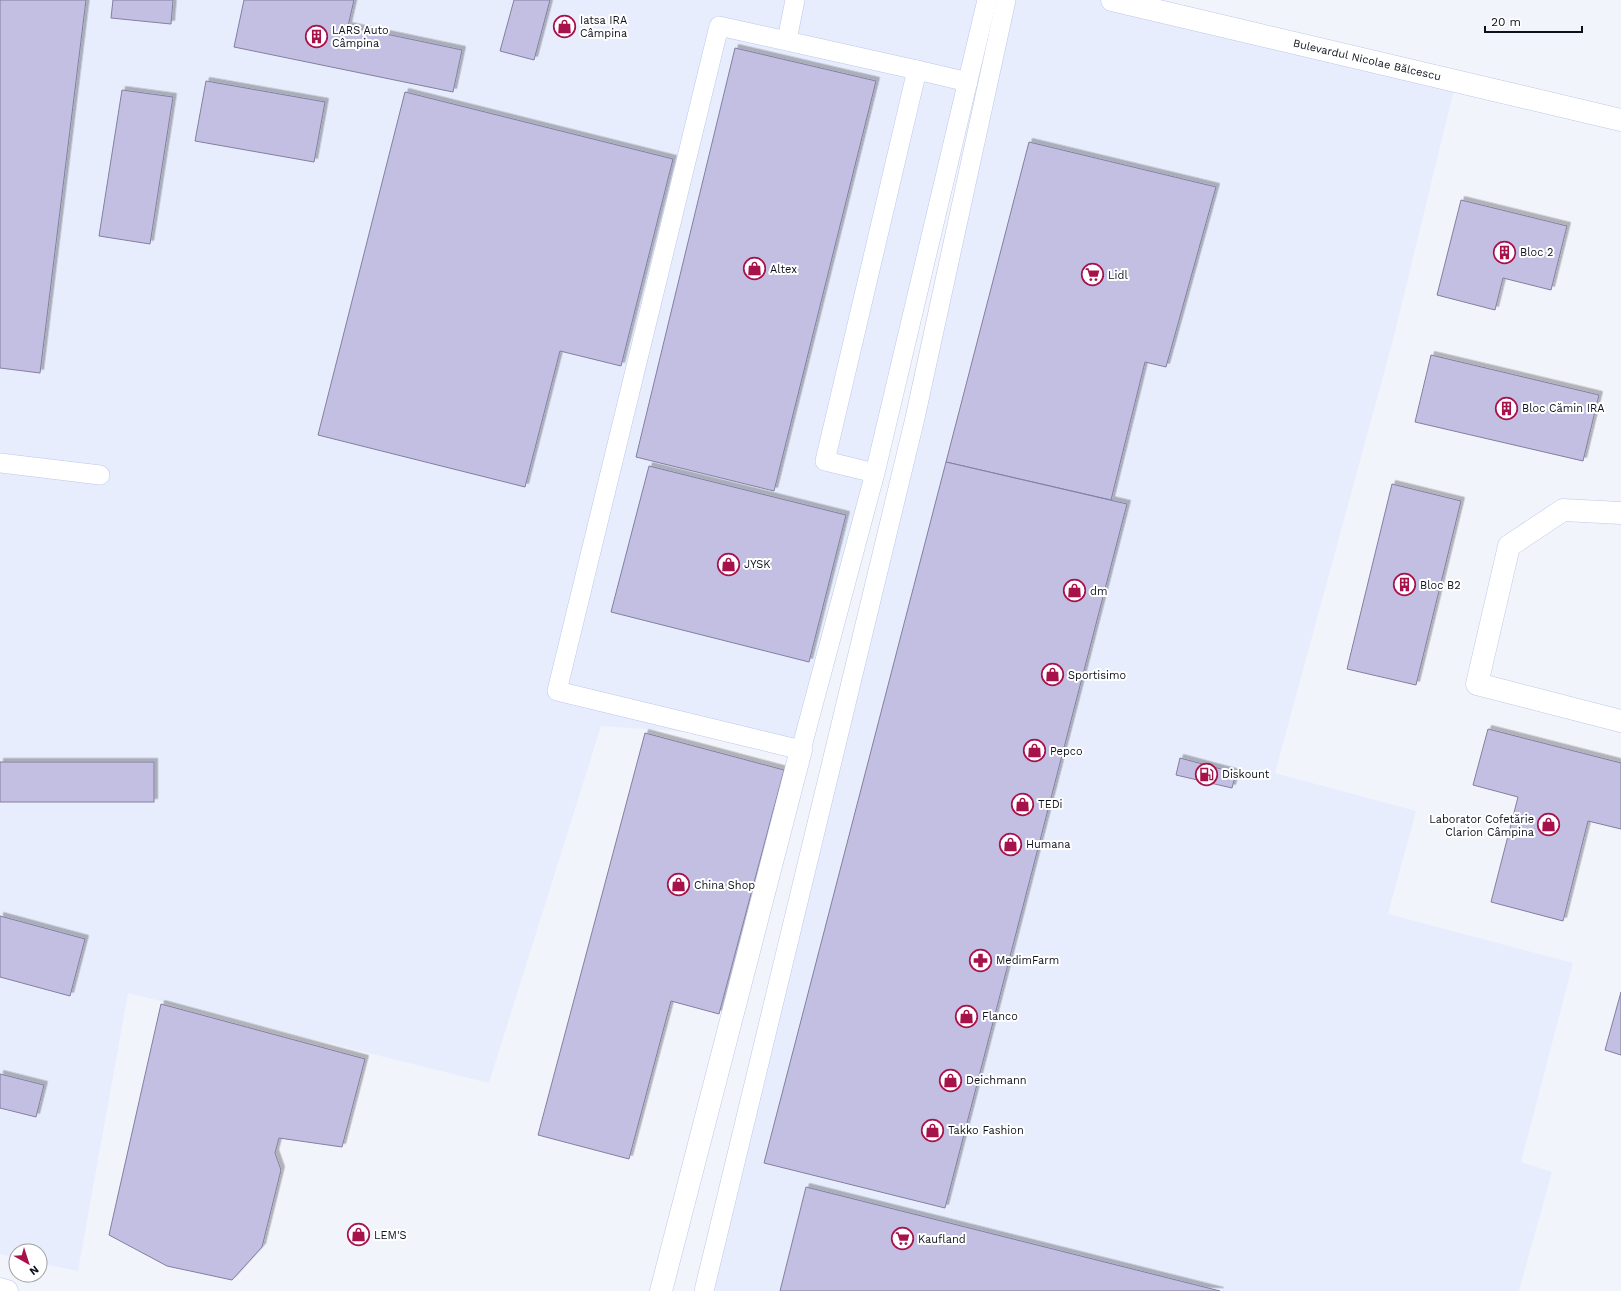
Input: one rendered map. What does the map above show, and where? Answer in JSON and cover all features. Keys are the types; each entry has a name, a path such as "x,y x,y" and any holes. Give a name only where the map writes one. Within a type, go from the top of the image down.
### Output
{"street":[{"name":"Bulevardul Nicolae Bălcescu","path":"1112,0 1621,120"},
{"path":"1621,513 1564,510 1510,546 1477,684 1621,721"},
{"path":"661,1291 801,750"},
{"path":"0,1289 7,1291"}],"lane":[{"path":"787,40 795,0"},
{"path":"968,82 787,40 719,26 557,691 801,750 875,473 968,82 987,0"},
{"path":"704,1291 913,426 1006,0"},
{"path":"875,473 825,461 917,70"},
{"path":"0,463 100,475"}],"shaded area":[{"path":"0,0 996,0 794,739 601,726 489,1083 128,993 78,1271 48,1265 48,1243 8,1243 8,1256 0,1254"},
{"path":"1006,0 1113,0 1456,81 1394,336 1275,773 1416,811 1388,914 1573,963 1521,1162 1552,1172 1519,1291 703,1291"}],"building":[{"path":"0,0 86,0 40,373 0,368"},
{"path":"113,0 173,0 171,24 111,18"},
{"name":"LARS Auto Câmpina","path":"244,0 354,0 348,26 462,50 453,92 234,47"},
{"path":"514,0 550,0 534,60 500,51"},
{"name":"Altex","path":"735,48 876,81 774,491 636,457"},
{"path":"206,81 325,102 314,162 195,141"},
{"path":"122,90 173,97 150,244 99,236"},
{"path":"405,92 673,159 621,366 560,351 525,487 318,435"},
{"name":"Lidl","path":"1029,142 1216,187 1166,367 1145,362 1111,500 946,462"},
{"name":"Bloc 2","path":"1461,200 1567,226 1551,290 1503,278 1495,310 1437,295"},
{"name":"Bloc Cămin IRA","path":"1431,355 1599,395 1583,461 1415,422"},
{"path":"946,462 1127,504 945,1208 764,1163"},
{"name":"JYSK","path":"649,466 846,515 809,662 611,612"},
{"name":"Bloc B2","path":"1392,484 1461,501 1416,685 1347,669"},
{"name":"Laborator Cofetărie Clarion Câmpina","path":"1488,729 1621,763 1621,829 1588,821 1563,921 1491,902 1518,797 1473,785"},
{"name":"China Shop","path":"645,733 784,770 719,1014 671,1001 629,1159 538,1135"},
{"name":"Diskount","path":"1180,758 1236,773 1232,788 1176,775"},
{"path":"0,762 154,762 154,802 0,802"},
{"path":"0,916 85,939 70,996 0,977"},
{"path":"1621,992 1621,1055 1605,1050"},
{"path":"161,1004 365,1059 342,1147 279,1138 275,1153 281,1170 262,1247 232,1280 167,1266 109,1235"},
{"path":"0,1074 44,1085 36,1117 0,1108"},
{"name":"Kaufland","path":"806,1187 1220,1291 780,1291"}],"place":[{"name":"Iatsa IRA Câmpina","path":"564,26"},
{"name":"LARS Auto Câmpina","path":"317,36"},
{"name":"Bloc 2","path":"1504,252"},
{"name":"Altex","path":"755,269"},
{"name":"Lidl","path":"1093,275"},
{"name":"Bloc Cămin IRA","path":"1507,408"},
{"name":"JYSK","path":"729,564"},
{"name":"Bloc B2","path":"1404,585"},
{"name":"dm","path":"1075,591"},
{"name":"Sportisimo","path":"1053,675"},
{"name":"Pepco","path":"1035,751"},
{"name":"Diskount","path":"1206,774"},
{"name":"TEDi","path":"1023,804"},
{"name":"Laborator Cofetărie Clarion Câmpina","path":"1549,825"},
{"name":"Humana","path":"1010,844"},
{"name":"China Shop","path":"679,885"},
{"name":"MedimFarm","path":"981,960"},
{"name":"Flanco","path":"966,1016"},
{"name":"Deichmann","path":"950,1080"},
{"name":"Takko Fashion","path":"933,1130"},
{"name":"LEM'S","path":"358,1235"},
{"name":"Kaufland","path":"903,1239"}]}
